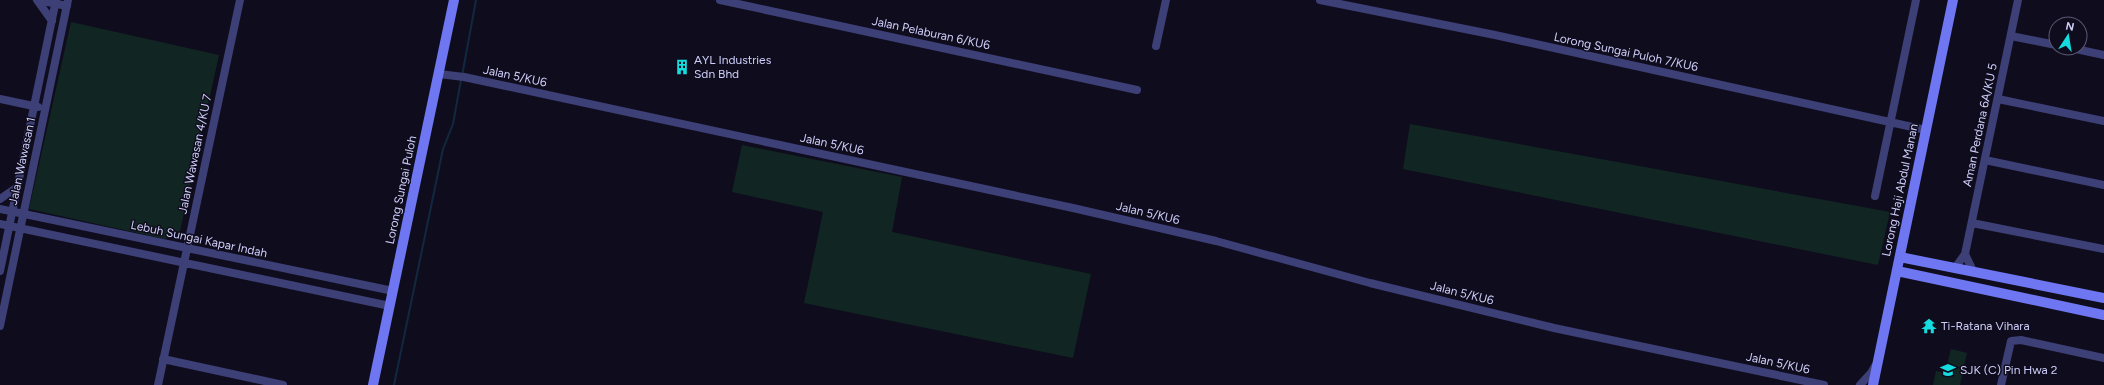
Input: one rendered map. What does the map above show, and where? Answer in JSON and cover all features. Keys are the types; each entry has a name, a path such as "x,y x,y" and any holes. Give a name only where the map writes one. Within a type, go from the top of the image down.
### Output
{"street":[{"path":"37,0 67,3"},
{"path":"37,0 52,21"},
{"name":"Jalan Wawasan 4/KU 7","path":"158,385 186,248 212,138 240,0"},
{"name":"Lorong Sungai Puloh","path":"373,385 441,74 454,0"},
{"name":"Jalan Pelaburan 6/KU6","path":"720,0 1137,90"},
{"path":"1156,46 1166,0"},
{"name":"Lorong Sungai Puloh 7/KU6","path":"1320,0 1495,35 1926,130"},
{"path":"1875,196 1916,0"},
{"name":"Lorong Haji Abdul Manan","path":"1873,385 1953,0"},
{"name":"Aman Perdana 6A/KU 5","path":"1955,268 1966,254 2018,0"},
{"name":"Jalan Wawasan 1","path":"0,271 16,188 56,2"},
{"name":"Jalan Wawasan 1","path":"0,326 21,228 22,214 67,3"},
{"path":"2011,36 2048,43"},
{"path":"2088,52 2104,55"},
{"name":"Jalan 5/KU6","path":"441,74 464,77 1080,209 1216,241 1370,283 1554,328 1824,385"},
{"path":"1998,98 2104,120"},
{"path":"0,99 45,108"},
{"path":"1985,160 2104,185"},
{"path":"0,198 16,188"},
{"name":"Lebuh Sungai Kapar Indah","path":"0,209 393,291"},
{"path":"1972,223 2104,249"},
{"path":"0,224 390,306"},
{"path":"0,234 6,244"},
{"path":"1966,254 1973,271"},
{"path":"1900,257 2104,298"},
{"path":"1897,271 2104,316"},
{"path":"2001,385 2011,341 2022,340 2104,358"},
{"path":"163,359 283,385"},
{"path":"1860,385 1871,373 1878,360"}],"green space":[{"path":"71,22 219,55 180,231 165,239 29,209"},
{"path":"1410,124 1890,212 1878,265 1403,169"},
{"path":"742,145 902,177 892,232 1091,274 1073,358 804,303 823,212 732,192"},
{"path":"1951,349 1967,353 1960,385 1933,385 1936,371 1945,373"}],"waterway":[{"path":"462,76 476,0"},
{"path":"394,385 443,149 453,124 461,80"}],"place":[{"name":"AYL Industries Sdn Bhd","path":"682,67"},
{"name":"Ti-Ratana Vihara","path":"1929,326"},
{"name":"SJK (C) Pin Hwa 2","path":"1948,370"}]}
